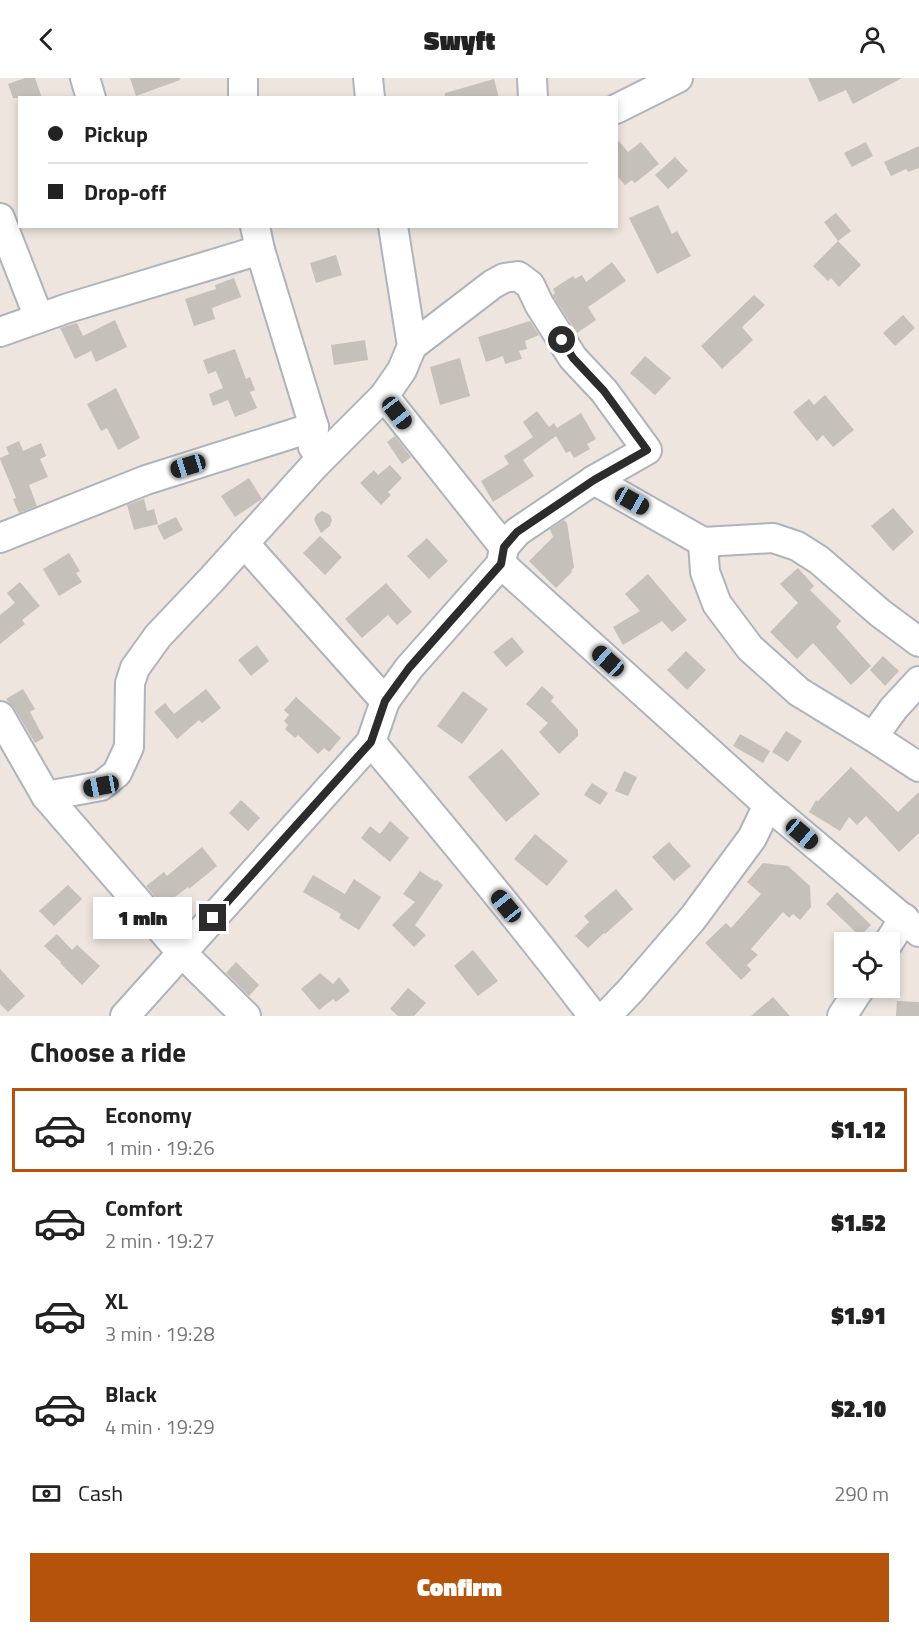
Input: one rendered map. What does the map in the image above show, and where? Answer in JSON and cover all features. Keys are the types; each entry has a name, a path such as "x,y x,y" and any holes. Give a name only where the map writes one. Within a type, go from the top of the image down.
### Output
{"street":[{"path":"85,78 90,96"},
{"path":"243,78 243,96"},
{"path":"369,78 370,96"},
{"path":"532,78 533,96"},
{"path":"618,108 678,78"},
{"path":"0,213 18,208"},
{"path":"0,218 39,318"},
{"path":"393,228 412,346"},
{"path":"0,332 257,238 314,427 313,467"},
{"path":"46,796 101,786 117,773 129,747 130,682 135,668 158,636 313,467 384,396 402,370 412,346 504,278 518,276 530,285 539,304 573,358 604,391 647,450 594,480 517,532 503,555 409,668 385,701 371,742 125,1016"},
{"path":"384,396 503,555 904,931"},
{"path":"0,538 146,480 314,427"},
{"path":"594,480 703,542 773,538 797,546 819,560 880,613 919,642"},
{"path":"703,542 705,572 717,604 750,648 799,692 919,767"},
{"path":"244,543 385,701"},
{"path":"873,737 894,708 919,681"},
{"path":"0,716 46,796 182,953 246,1016"},
{"path":"371,742 436,819 593,1016"},
{"path":"606,1016 693,918 752,838 768,805"},
{"path":"842,1016 854,998"}],"building":[{"path":"25,78 35,78 41,96 13,98 8,84"},
{"path":"130,78 180,78 180,80 136,96"},
{"path":"808,78 902,78 853,104 846,90 819,102"},
{"path":"494,79 498,96 445,96 445,93"},
{"path":"618,140 628,152 641,142 659,164 635,183 632,180 625,185 618,177"},
{"path":"866,142 873,156 852,167 844,153"},
{"path":"919,146 919,168 908,172 906,169 891,176 884,162"},
{"path":"675,157 688,171 668,189 655,175"},
{"path":"658,205 672,234 677,231 691,256 657,274 629,218"},
{"path":"836,213 851,231 838,241 824,222"},
{"path":"838,241 861,265 839,287 831,278 828,281 813,266"},
{"path":"336,255 342,275 316,283 310,263"},
{"path":"612,262 626,281 588,307 596,320 577,333 553,296 555,293 553,289 573,276 575,279 582,275 586,282"},
{"path":"234,278 241,297 212,308 215,319 194,326 185,299 216,289 215,285"},
{"path":"754,295 765,305 742,327 753,340 722,369 701,346"},
{"path":"903,315 915,328 895,346 883,333"},
{"path":"115,320 127,347 96,362 91,351 75,359 60,328 77,323 83,336"},
{"path":"530,321 539,335 525,341 527,349 519,351 522,359 505,364 503,356 486,362 478,337"},
{"path":"365,340 368,360 334,365 331,345"},
{"path":"235,349 246,379 250,377 255,390 250,392 257,408 235,417 228,400 213,406 209,394 223,388 216,371 208,374 203,360"},
{"path":"645,356 671,378 655,395 630,373"},
{"path":"460,358 470,396 440,405 430,367"},
{"path":"116,388 140,438 118,450 107,428 101,431 87,404"},
{"path":"825,395 854,430 833,447 823,435 817,441 793,412 809,399 814,405"},
{"path":"537,411 549,427 554,423 557,428 581,413 596,439 587,444 590,449 574,458 570,451 566,453 556,436 523,460 534,476 493,502 481,481 509,464 504,456 533,437 523,422"},
{"path":"395,436 411,457 402,464 387,442"},
{"path":"19,441 23,451 41,443 46,456 40,459 48,477 29,485 37,506 19,513 13,499 16,498 0,458 9,454 6,447"},
{"path":"390,465 402,478 388,492 391,495 381,505 360,483 374,470 378,475"},
{"path":"249,478 262,499 235,517 221,496"},
{"path":"144,499 147,511 154,509 158,524 134,530 127,505"},
{"path":"893,508 914,532 893,551 871,526"},
{"path":"322,511 330,515 332,520 330,526 321,533 314,519"},
{"path":"176,517 183,530 164,540 157,526"},
{"path":"564,520 567,523 574,567 556,588 529,561 553,537 550,529"},
{"path":"320,536 342,557 325,575 303,553"},
{"path":"427,538 448,561 429,579 407,556"},
{"path":"69,553 80,571 76,573 82,582 59,596 43,569"},
{"path":"798,568 814,586 810,590 841,621 836,627 871,666 851,685 813,643 797,659 770,632 798,603 780,584"},
{"path":"648,574 687,620 672,632 662,621 623,645 613,627 640,611 625,594"},
{"path":"20,582 40,606 22,620 25,624 0,644 0,615 15,603 7,593"},
{"path":"386,583 412,612 397,625 388,615 362,638 345,619"},
{"path":"512,637 524,652 506,667 493,652"},
{"path":"257,645 269,661 251,676 238,660"},
{"path":"686,651 706,670 687,690 667,670"},
{"path":"883,656 899,671 885,686 870,670"},
{"path":"542,686 554,697 551,701 578,730 578,736 559,754 539,732 548,723 526,704"},
{"path":"23,689 35,709 30,712 44,738 35,743 6,699"},
{"path":"206,689 221,708 202,723 199,720 177,739 154,712 165,703 174,714"},
{"path":"463,691 488,709 462,744 437,726"},
{"path":"296,697 341,738 329,752 324,748 318,754 298,735 295,738 285,729 288,725 284,721 289,715 284,710"},
{"path":"786,731 802,741 788,762 772,752"},
{"path":"740,734 770,751 763,763 733,746"},
{"path":"502,749 540,794 506,822 468,777"},
{"path":"851,767 898,812 919,792 919,833 899,852 866,816 857,825 849,817 840,831 809,812 816,800 818,801"},
{"path":"624,771 637,777 628,796 615,791"},
{"path":"592,783 608,793 600,805 584,795"},
{"path":"241,800 260,818 248,831 229,813"},
{"path":"390,821 409,838 390,862 361,838 370,826 380,834"},
{"path":"535,834 568,861 547,886 514,859"},
{"path":"669,842 691,866 674,881 652,857"},
{"path":"202,847 217,866 189,889 188,887 163,906 146,886 164,872 167,876"},
{"path":"763,863 788,866 810,886 811,907 800,920 793,914 789,918 783,912 751,949 758,955 747,965 751,970 741,980 705,943 726,923 731,928 761,894 747,882"},
{"path":"420,871 443,885 415,925 426,935 414,947 392,925 415,902 403,894"},
{"path":"313,875 345,894 354,879 381,897 359,930 339,918 341,914 303,892"},
{"path":"68,885 82,899 54,926 39,911"},
{"path":"616,889 633,909 588,948 575,936 589,922 584,916"},
{"path":"837,892 871,925 864,932 856,932 826,904"},
{"path":"57,934 72,950 77,945 100,966 82,985 44,946"},
{"path":"473,950 498,981 478,996 454,966"},
{"path":"236,962 259,985 249,996 226,973"},
{"path":"0,969 25,996 8,1012 0,1004"},
{"path":"320,973 333,984 339,977 350,991 336,1002 333,999 319,1010 301,989"},
{"path":"408,988 426,1003 414,1016 398,1016 390,1009"},
{"path":"773,997 790,1016 751,1016"},
{"path":"897,1001 919,1002 919,1016 896,1016"}],"route":[{"path":"213,918 371,742 385,701 409,668 501,564 504,547 517,532 594,480 647,450 604,391 573,358 562,340"}]}
